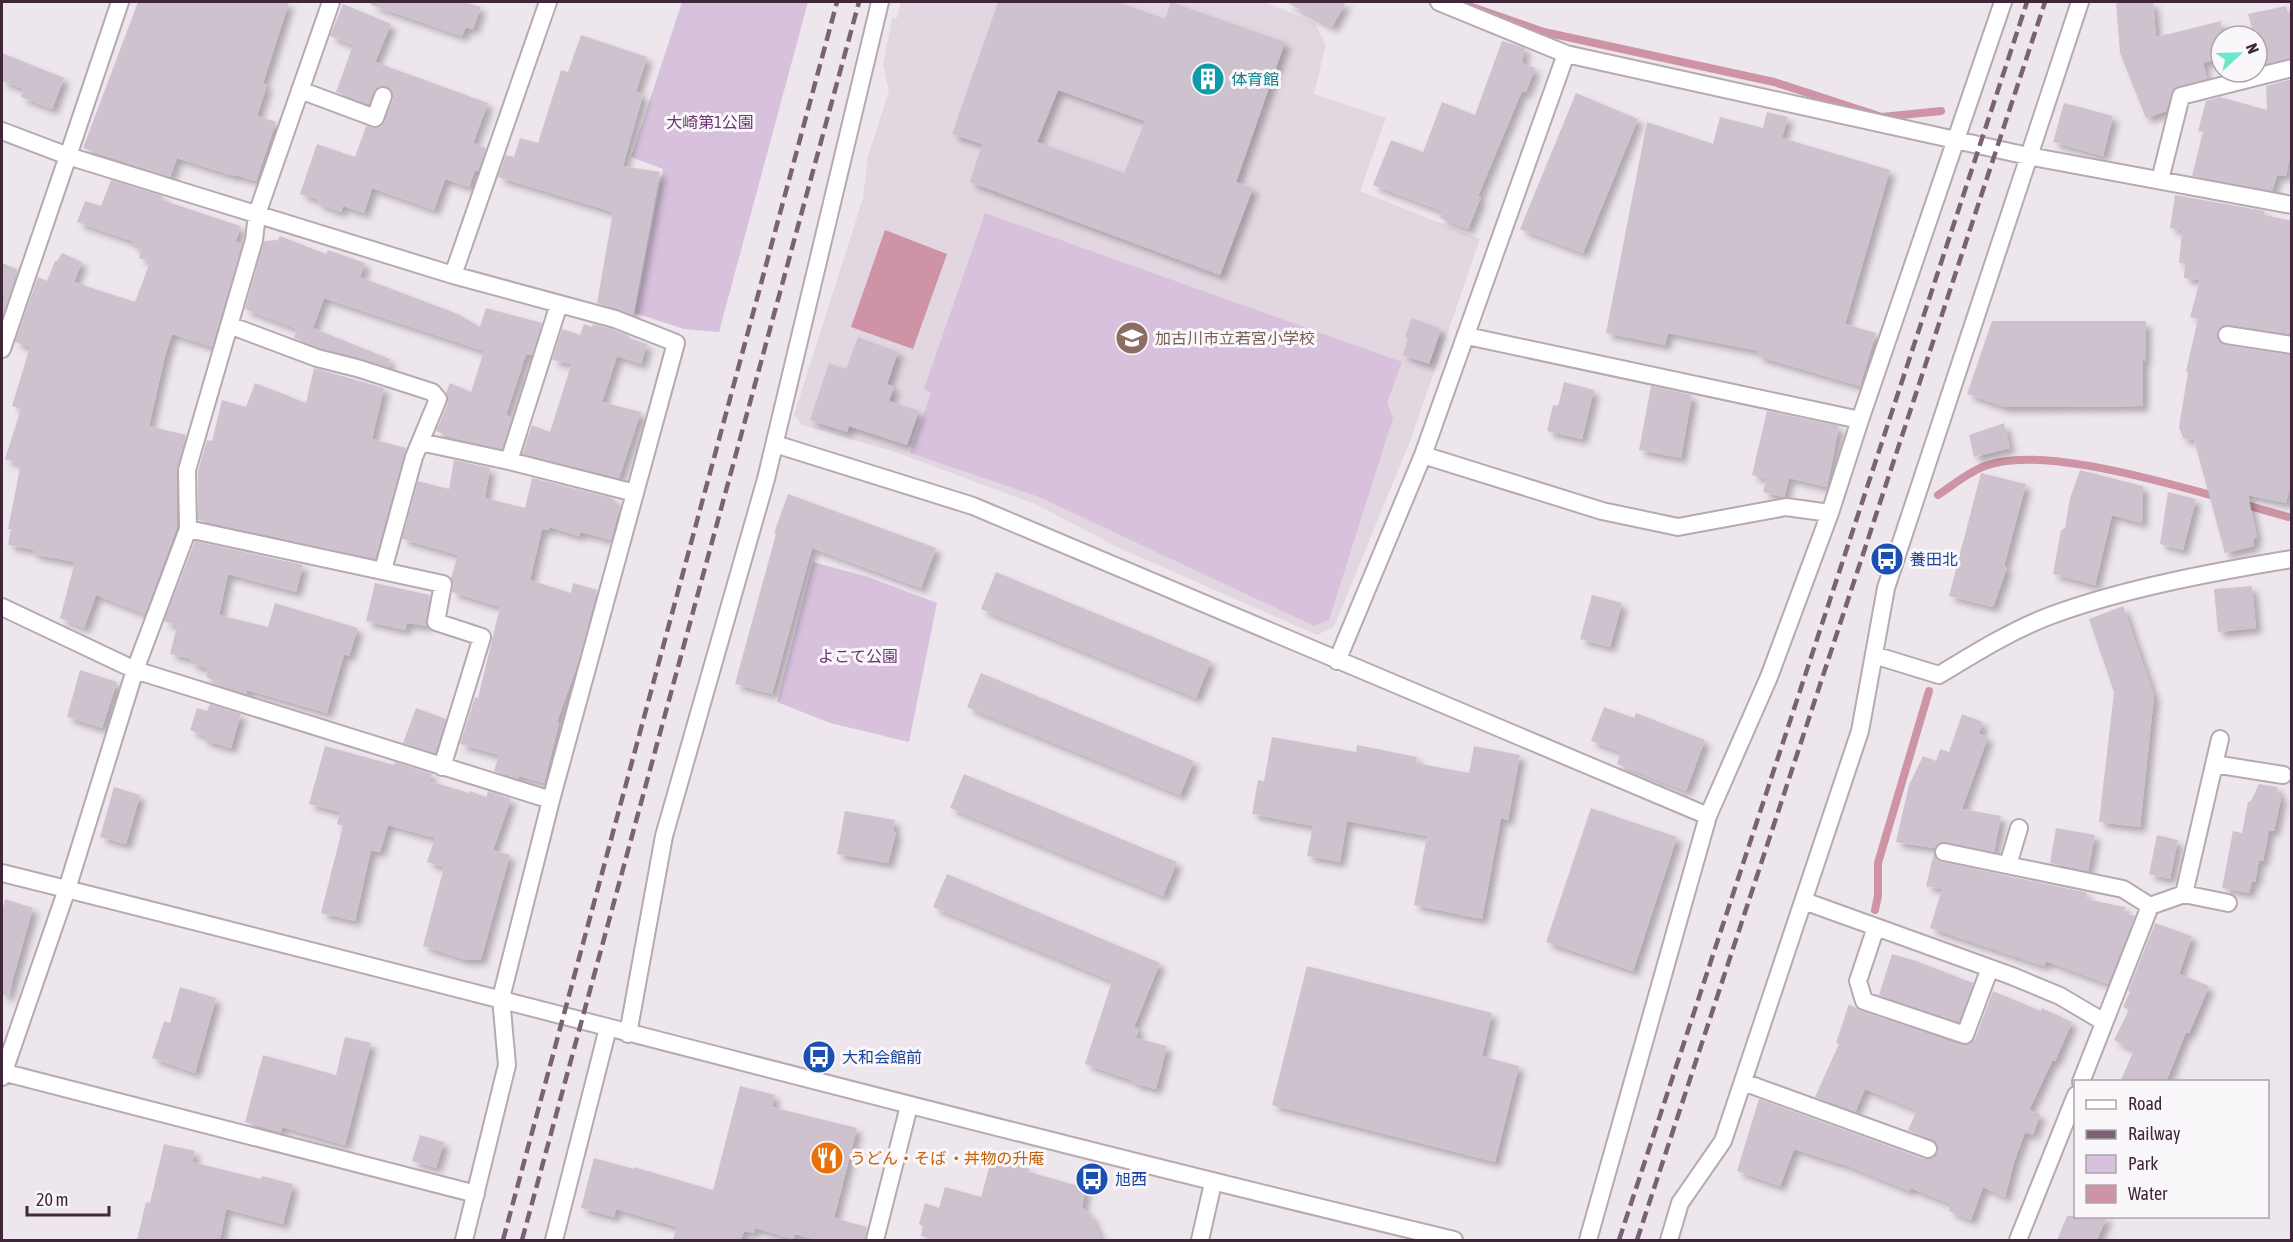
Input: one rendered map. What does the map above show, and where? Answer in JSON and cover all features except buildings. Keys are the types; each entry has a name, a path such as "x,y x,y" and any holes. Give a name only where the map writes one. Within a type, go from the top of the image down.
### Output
{"street":[{"path":"2,349 120,2"},
{"path":"331,2 257,214 254,240 187,470 188,529 135,670 67,889 2,1074 476,1194"},
{"path":"453,275 548,2"},
{"path":"628,1034 664,836 775,444 880,2"},
{"path":"1439,2 1566,54 2028,156 2292,205"},
{"path":"1588,1240 1708,816 1770,678 1830,513 2003,2"},
{"path":"1669,1240 1680,1203 1723,1141 1804,901 1860,731 1886,588 2080,2"},
{"path":"1337,661 1423,454 1566,54"},
{"path":"2160,180 2181,96 2292,68"},
{"path":"300,90 375,118 383,96"},
{"path":"2,131 68,156 453,275 615,319 676,343 551,800 501,998 507,1065 464,1240"},
{"path":"509,461 559,304"},
{"path":"229,325 317,358 432,392 438,399 414,457 383,570"},
{"path":"2227,335 2292,345"},
{"path":"1467,336 1860,420"},
{"path":"420,442 509,461 635,493"},
{"path":"775,444 973,506 1708,816"},
{"path":"1423,454 1602,511 1678,527 1786,507 1830,513"},
{"path":"188,529 443,584 436,622 482,637 442,767"},
{"path":"1874,655 1939,675 1981,649 2051,616 2147,588 2292,559"},
{"path":"2,607 135,670 551,800"},
{"path":"2184,894 2220,739"},
{"path":"2214,764 2283,775"},
{"path":"2008,865 2019,828"},
{"path":"1944,852 2123,889 2150,906"},
{"path":"2,873 501,998 628,1034 1213,1183 1454,1240"},
{"path":"2082,1080 2150,906 2184,894 2228,903"},
{"path":"1804,901 2060,996 2104,1022"},
{"path":"1876,927 1858,981 1864,1001 1965,1035 1989,968"},
{"path":"554,1240 608,1028"},
{"path":"1743,1082 1928,1149"},
{"path":"2018,1240 2074,1100"},
{"path":"875,1240 909,1106"},
{"path":"1200,1240 1213,1183"}],"shaded area":[{"name":"加古川市立若宮小学校","path":"901,2 1265,2 1315,23 1326,45 1314,94 1386,118 1360,191 1480,239 1412,436 1334,627 1317,635 1119,548 1035,504 892,451 802,425 794,415 863,198 868,156 889,91 883,65 892,18 897,18"}],"green space":[{"name":"大崎第1公園","path":"682,2 808,2 719,332 684,329 635,313 663,169 631,157"},
{"path":"985,213 1402,362 1387,403 1393,418 1329,620 1314,626 1039,497 910,453 931,393 924,389"},
{"name":"よこて公園","path":"813,562 868,577 937,603 909,742 830,723 777,702"}],"water":[{"path":"885,230 947,254 913,349 851,327"}],"waterway":[{"path":"1469,6 1544,32 1774,82 1882,117 1941,111"},
{"path":"1938,495 1966,475 1985,466 2008,461 2036,460 2101,468 2218,497"},
{"path":"2239,503 2288,517"},
{"path":"1875,910 1878,896 1878,863 1929,691"}],"railway":[{"path":"503,1240 837,2"},
{"path":"522,1240 859,2"},
{"path":"1619,1240 2027,2"},
{"path":"1637,1240 2045,2"}],"place":[{"name":"体育館","path":"1208,79"},
{"name":"加古川市立若宮小学校","path":"1132,338"},
{"name":"養田北","path":"1887,559"},
{"name":"大和会館前","path":"819,1057"},
{"name":"うどん・そば ・丼物の升庵","path":"827,1158"},
{"name":"旭西","path":"1092,1179"}]}
